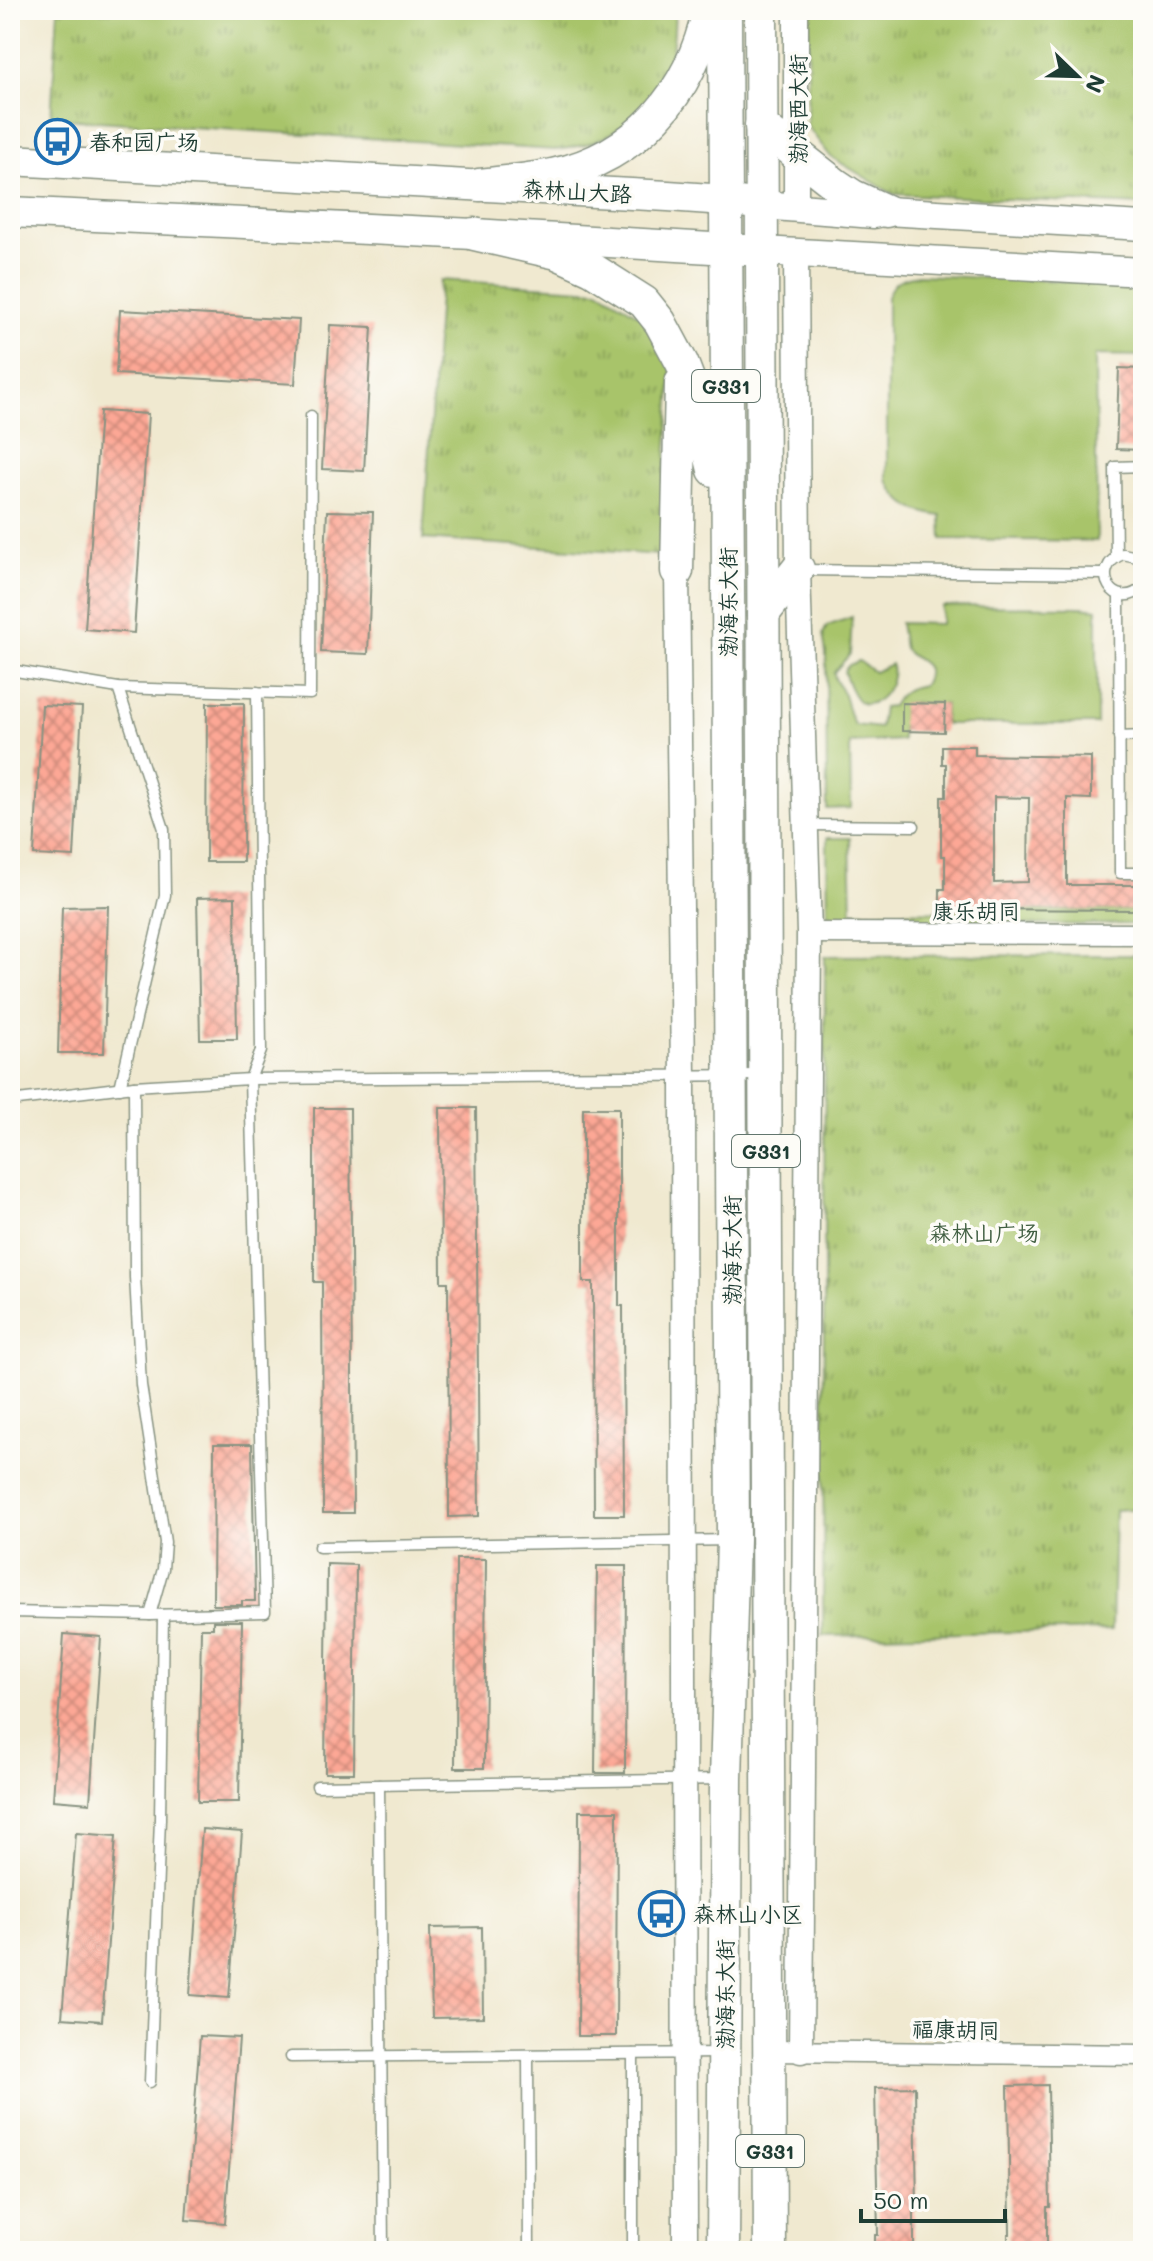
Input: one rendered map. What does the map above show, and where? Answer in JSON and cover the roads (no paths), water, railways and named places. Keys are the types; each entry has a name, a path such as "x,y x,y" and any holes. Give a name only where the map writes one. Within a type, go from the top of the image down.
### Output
{"highway":[{"path":"676,90 685,43 685,10"},
{"path":"479,185 554,175 629,142 653,123 676,90 688,70 709,10"},
{"name":"G331","path":"725,10 725,249"},
{"name":"渤海西大街","path":"761,10 762,205"},
{"path":"761,126 853,196 880,212"},
{"name":"G331","path":"762,205 762,251"},
{"path":"474,234 557,253 592,269 644,302 660,322 682,363 698,405 727,523"},
{"name":"渤海东大街","path":"723,2251 726,1779 733,1540 725,249"},
{"name":"渤海东大街","path":"762,251 770,2251"},
{"path":"677,571 682,363"},
{"path":"763,614 798,569"}],"main road":[{"name":"森林山大路","path":"10,160 1143,226"},
{"path":"10,212 474,234 1143,272"},
{"path":"880,212 875,240 883,257"}],"street":[{"name":"渤海西大街","path":"796,10 796,208"},
{"path":"796,252 798,569 809,933 801,2051"},
{"name":"渤海东大街","path":"677,571 683,1076 685,2251"},
{"name":"康乐胡同","path":"809,933 1143,934"},
{"name":"福康胡同","path":"769,2051 1143,2055"}],"lane":[{"path":"10,670 118,688 310,694 311,416"},
{"path":"1116,557 1115,467 1143,466"},
{"path":"1143,563 1130,554 1116,557 1110,561 1105,574 1109,587 1119,595 1132,595 1143,587"},
{"path":"798,569 1105,574"},
{"path":"1119,595 1120,873 1143,873"},
{"path":"118,688 164,829 165,882 165,895 120,1088"},
{"path":"10,1612 163,1615 265,1612 250,1079 261,1051 257,692"},
{"path":"1119,737 1143,736"},
{"path":"805,825 914,826"},
{"path":"10,1101 134,1086 250,1079 765,1075"},
{"path":"134,1086 135,1277 141,1385 165,1542 163,1569 150,1615"},
{"path":"319,1547 733,1540"},
{"path":"150,2082 160,1819 163,1615"},
{"path":"317,1786 726,1779"},
{"path":"379,1785 383,2251"},
{"path":"291,2057 724,2053"},
{"path":"633,2054 633,2251"},
{"path":"528,2055 529,2251"}],"place":[{"name":"春和园广场","path":"58,141"},
{"name":"森林山小区","path":"662,1913"}],"park label":[{"name":"森林山广场","path":"984,1232"}]}
